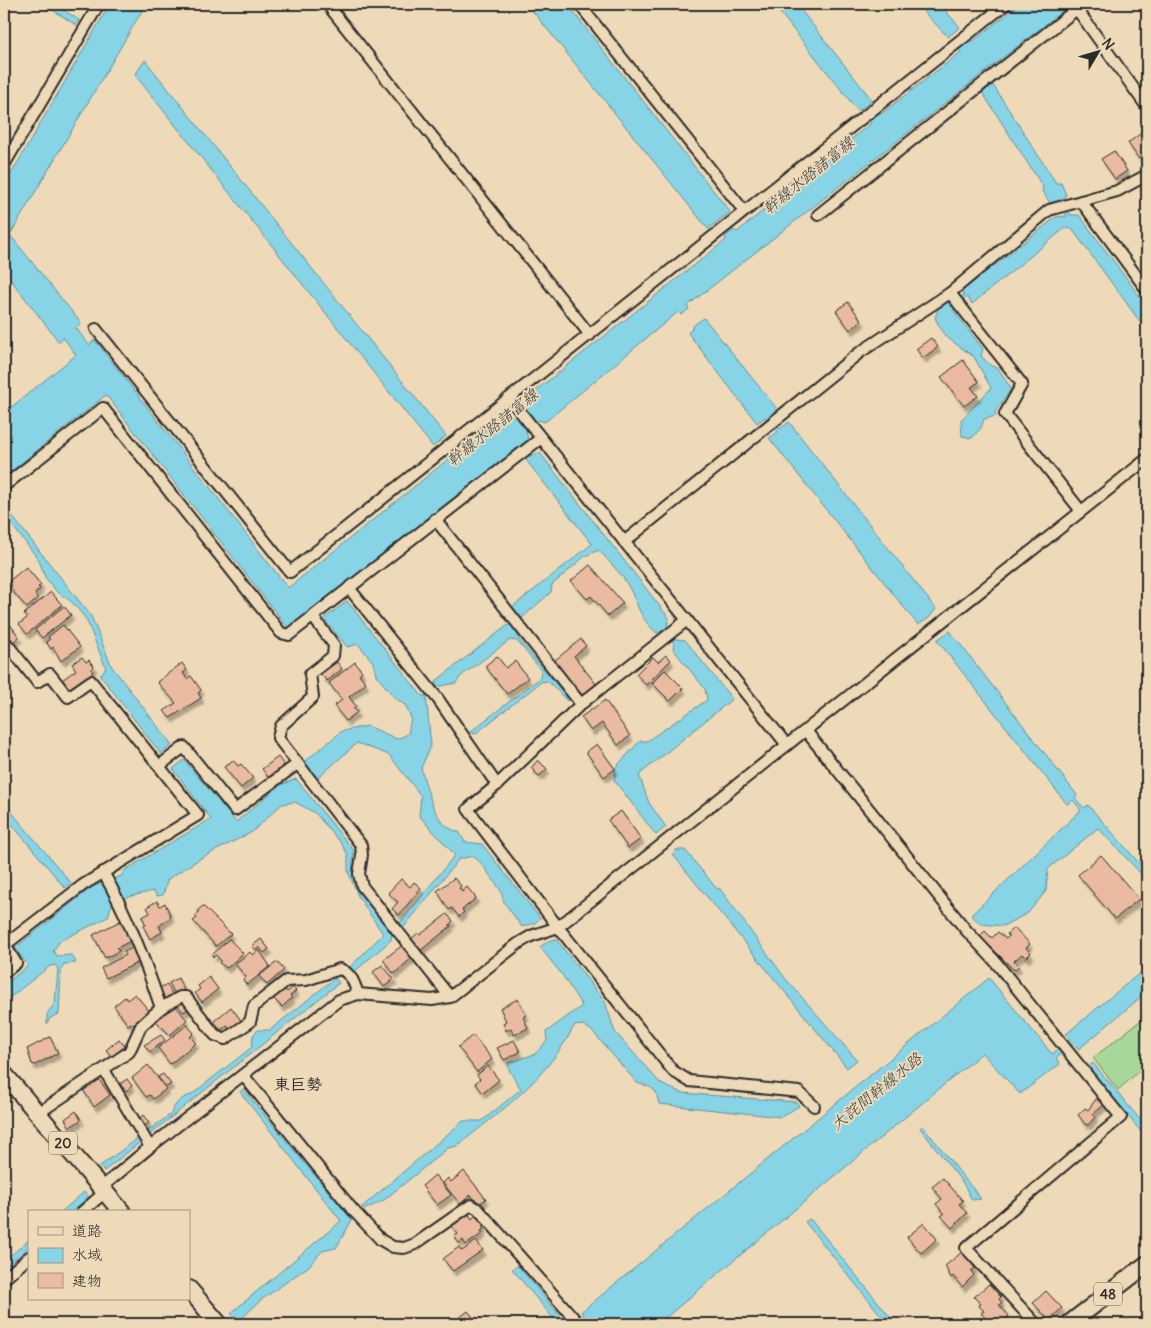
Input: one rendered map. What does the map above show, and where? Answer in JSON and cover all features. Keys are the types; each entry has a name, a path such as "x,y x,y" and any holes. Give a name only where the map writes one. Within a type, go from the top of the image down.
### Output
{"main road":[{"name":"20","path":"4,1074 120,1210"},
{"name":"48","path":"1069,1324 1147,1264"},
{"path":"190,1290 219,1324"}],"street":[{"path":"4,166 99,4"},
{"path":"327,4 590,335"},
{"path":"579,4 744,211"},
{"path":"96,330 290,572 1006,4"},
{"path":"818,215 1078,5 1147,107"},
{"path":"624,542 859,353 956,300 1049,210 1117,191 1147,175"},
{"path":"1081,201 1147,290"},
{"path":"956,300 1022,384 1005,414 1081,510"},
{"path":"510,398 787,745"},
{"path":"4,486 103,408 281,633 289,635 541,438"},
{"path":"84,1210 150,1147 339,1000 358,994 432,1000 450,996 518,943 531,936 558,927 1147,458"},
{"path":"435,519 581,704"},
{"path":"349,588 438,699 497,785"},
{"path":"313,617 334,645 333,656 310,674 313,697 281,726 278,738 296,764 360,845 362,855 359,874 368,895 450,996"},
{"path":"686,620 581,704 497,785 468,809 558,927 673,1071 689,1081 800,1092 814,1106"},
{"path":"4,640 37,682 50,674 68,697 91,681 198,815 83,885 5,945 16,963 4,973"},
{"path":"806,731 959,922 1060,1041 1121,1117 966,1248 1036,1324"},
{"path":"159,766 184,747 235,810 296,764"},
{"path":"103,872 124,908 139,944 161,1008"},
{"path":"37,1114 129,1052 141,1026 161,1008 180,997 186,997 215,1035 225,1039 250,1022 254,1006 286,981 306,980 340,969 347,972 354,980 358,994"},
{"path":"104,1070 150,1147"},
{"path":"243,1075 352,1209 381,1240 393,1247 404,1248 415,1244 471,1206 478,1209 578,1324"},
{"path":"4,1279 28,1259"}],"green space":[{"path":"1145,1017 1147,1019 1147,1064 1118,1090 1093,1058"}],"water":[{"path":"43,4 54,4 79,20 76,25"},
{"name":"幹線水路諸富線","path":"110,4 146,4 10,235 81,323 76,328 89,345 95,340 288,588 506,413 514,417 528,406 525,399 726,240 725,237 734,230 737,232 871,123 869,120 878,111 881,114 961,52 959,49 967,42 969,44 1020,4 1061,4 1065,9 687,306 689,309 681,315 678,312 545,422 539,420 526,431 528,440 288,628 106,395 4,477 4,413 76,355 63,337 59,342 4,271 4,186"},
{"path":"527,4 567,4 730,212 708,229"},
{"path":"773,4 796,4 872,100 858,111"},
{"path":"916,4 939,4 960,27 948,37"},
{"path":"145,60 446,436 433,447 135,75"},
{"path":"993,85 1056,183 1061,183 1066,195 1062,200 1071,215 1079,215 1147,306 1147,331 1072,229 1065,228 972,304 967,297 953,310 983,349 981,356 991,366 998,368 1011,389 995,412 996,416 984,419 981,428 972,438 962,436 961,420 991,388 974,357 945,336 935,318 938,309 948,302 951,307 964,295 962,291 1056,217 1067,216 1059,201 1050,203 1042,191 1043,187 982,92"},
{"path":"704,318 777,409 770,415 780,429 789,422 936,609 929,618 918,625 769,438 778,432 765,417 757,423 688,333 695,324"},
{"path":"540,453 669,618 667,627 675,639 685,640 732,699 639,775 649,803 666,827 656,835 614,780 616,767 640,741 647,741 707,700 705,689 673,649 674,643 665,629 657,633 651,628 640,612 626,582 599,550 585,556 552,585 551,592 522,618 517,617 511,608 592,544 526,460 531,455"},
{"path":"4,506 91,616 112,667 172,745 161,754 100,675 106,668 86,619 72,602 56,591 45,577 39,560 4,515"},
{"path":"347,601 422,696 426,695 431,745 421,768 437,815 443,823 459,832 465,842 482,844 540,918 535,923 522,927 504,902 501,891 481,863 473,856 459,859 404,927 400,923 455,855 419,816 421,796 389,755 357,743 317,779 311,774 304,762 342,731 368,726 397,739 408,734 411,718 406,706 394,697 376,675 373,662 358,644 347,647 324,619"},
{"path":"508,625 514,626 520,641 567,697 567,701 548,681 541,682 475,734 470,732 540,678 541,670 517,641 510,640 461,676 456,683 436,687 436,681"},
{"path":"950,631 1077,795 1075,798 1084,808 1088,805 1147,872 1147,880 1098,828 1048,869 1046,891 1028,913 1003,926 981,924 971,915 1081,810 1073,800 1067,804 937,640"},
{"path":"184,760 236,822 280,785 296,779 354,851 352,872 364,898 392,931 391,940 354,972 350,967 383,934 358,896 348,871 348,855 341,843 315,813 295,802 282,804 252,832 201,858 168,879 163,895 157,896 153,891 128,897 111,906 108,917 60,941 53,951 57,956 72,955 76,963 64,964 61,970 59,1014 50,1018 47,1024 47,1014 55,1003 58,969 55,965 50,966 4,1002 4,985 28,966 15,948 92,887 121,876 125,870 211,819 173,769"},
{"path":"4,803 71,883 65,888 4,815"},
{"path":"676,850 685,850 716,888 720,889 785,978 857,1060 847,1068 673,855"},
{"path":"556,939 605,1002 615,1032 661,1084 682,1093 796,1102 799,1106 781,1117 659,1104 656,1092 650,1087 637,1083 592,1031 583,1025 574,1026 551,1062 522,1092 457,1146 448,1148 384,1200 364,1210 362,1207 463,1121 482,1121 521,1089 510,1072 508,1063 535,1054 547,1041 546,1032 582,1006 563,976 540,947 548,941"},
{"name":"大詫間幹線水路","path":"1147,967 1147,992 1079,1049 1074,1044 1056,1058 1060,1064 1020,1094 982,1053 664,1319 667,1324 591,1324 581,1312 989,978 1052,1054 1070,1039 1066,1034"},
{"path":"335,978 339,983 104,1171 100,1166 171,1114 176,1104 191,1095 252,1047 253,1035 258,1030 270,1030"},
{"path":"1093,1063 1147,1128 1147,1139 1088,1067"},
{"path":"243,1089 352,1220 336,1248 322,1251 309,1266 261,1300 239,1321 231,1313 341,1221 240,1092"},
{"path":"923,1126 981,1199 972,1200 963,1183 920,1128"},
{"path":"84,1192 89,1197 73,1210 63,1210"},
{"path":"810,1219 896,1324 888,1324 805,1222"},
{"path":"28,1241 28,1248 4,1268 4,1261"},
{"path":"518,1266 567,1324 558,1324 512,1269"}],"building":[{"path":"1140,134 1147,145 1147,153 1139,159 1128,143"},
{"path":"1114,151 1127,171 1115,179 1101,159"},
{"path":"848,302 862,321 850,330 836,311"},
{"path":"931,338 938,347 923,358 916,349"},
{"path":"963,360 979,382 971,387 978,396 964,406 941,377"},
{"path":"590,565 623,603 608,616 591,596 587,599 571,581"},
{"path":"26,567 41,585 38,587 40,589 35,593 37,599 27,608 10,588 12,586 9,581"},
{"path":"51,592 62,605 27,634 19,624 27,618 24,614"},
{"path":"64,606 71,615 42,638 35,630"},
{"path":"9,623 19,637 13,642 4,630 4,627"},
{"path":"63,625 80,647 61,661 53,647 51,649 46,642 50,639 48,637"},
{"path":"581,639 586,646 574,656 596,684 581,696 554,661"},
{"path":"666,655 671,660 646,685 636,674 653,657 658,662"},
{"path":"497,656 506,668 515,661 528,678 507,694 485,666"},
{"path":"82,657 86,662 89,660 94,667 91,669 93,672 69,689 62,680 76,670 72,664"},
{"path":"337,662 342,669 327,681 321,674"},
{"path":"355,662 362,672 359,674 366,683 349,697 356,706 353,708 357,712 346,721 334,706 342,700 329,683"},
{"path":"182,663 187,670 183,673 187,679 191,676 201,690 198,693 201,698 170,718 164,711 176,703 157,682"},
{"path":"665,670 683,688 670,701 652,683"},
{"path":"605,700 630,736 618,745 602,723 591,731 581,717"},
{"path":"597,744 615,769 604,777 586,752"},
{"path":"278,757 284,765 269,778 262,769"},
{"path":"233,760 238,766 241,764 253,778 241,788 224,767"},
{"path":"538,760 547,769 539,776 531,768"},
{"path":"621,811 641,839 628,848 608,820"},
{"path":"1101,855 1139,899 1115,919 1078,875"},
{"path":"454,878 461,886 459,888 462,892 467,887 476,898 462,910 464,912 459,917 452,908 449,910 437,891"},
{"path":"401,879 410,887 414,882 421,888 399,915 392,909 398,902 388,893"},
{"path":"157,901 160,906 165,903 171,917 159,926 162,932 150,939 143,926 146,925 142,917 150,913 147,907"},
{"path":"203,906 231,934 216,946 193,921 197,918 195,916 199,912 198,910"},
{"path":"447,914 453,921 449,925 451,926 420,951 411,939 418,933 420,935"},
{"path":"124,919 132,940 117,948 119,951 105,958 93,935"},
{"path":"1014,927 1030,944 1026,948 1031,953 1026,958 1022,954 1014,961 1019,966 1014,970 980,936 985,931 992,938 998,932 1006,939 1009,936 1007,934"},
{"path":"229,939 243,953 227,968 219,963 221,961 216,955 213,957 212,955"},
{"path":"261,939 269,949 264,953 259,947 256,950 252,946"},
{"path":"404,944 414,956 394,974 383,960"},
{"path":"134,947 141,961 106,978 101,968 126,955 124,952"},
{"path":"259,950 270,966 247,985 243,980 246,977 235,964 250,952 253,955"},
{"path":"277,962 284,970 267,985 259,976"},
{"path":"382,965 394,979 384,987 373,972"},
{"path":"209,977 218,989 202,1002 195,993 200,989 198,986"},
{"path":"178,978 184,990 175,994 169,983"},
{"path":"167,984 173,996 164,1000 158,989"},
{"path":"293,987 296,991 290,996 292,998 282,1007 273,998 284,988 287,992"},
{"path":"135,994 150,1012 133,1025 131,1023 128,1025 114,1006 125,997 127,1000"},
{"path":"518,999 526,1015 523,1017 528,1028 514,1035 511,1028 506,1031 503,1023 506,1021 500,1008"},
{"path":"182,1000 189,1008 184,1012 177,1005"},
{"path":"175,1005 187,1020 170,1035 156,1021"},
{"path":"231,1007 242,1022 231,1031 227,1025 221,1030 214,1021"},
{"path":"187,1025 194,1033 190,1037 196,1043 170,1064 158,1048"},
{"path":"161,1035 165,1040 150,1052 144,1045"},
{"path":"473,1035 492,1059 477,1072 458,1047"},
{"path":"50,1037 58,1053 35,1065 32,1064 27,1049"},
{"path":"119,1039 125,1046 112,1057 106,1050"},
{"path":"514,1040 520,1052 504,1060 497,1048"},
{"path":"148,1065 166,1089 153,1099 150,1095 146,1097 132,1078"},
{"path":"488,1066 499,1080 483,1093 475,1083 480,1079 477,1075"},
{"path":"163,1074 171,1084 166,1087 158,1077"},
{"path":"98,1078 110,1095 94,1107 82,1088"},
{"path":"127,1079 132,1086 126,1091 120,1084"},
{"path":"1096,1099 1104,1105 1093,1114 1095,1117 1088,1125 1085,1124 1078,1115 1085,1108 1088,1110"},
{"path":"76,1111 81,1120 70,1127 65,1119"},
{"path":"143,1115 149,1123 144,1126 139,1119"},
{"path":"464,1171 486,1199 479,1204 471,1195 460,1204 443,1183 448,1178 451,1182"},
{"path":"435,1175 451,1195 437,1205 422,1186"},
{"path":"943,1178 963,1201 959,1204 967,1213 952,1228 941,1216 944,1214 936,1204 942,1199 932,1187"},
{"path":"467,1212 472,1219 477,1214 485,1224 482,1226 484,1229 481,1231 483,1233 466,1245 463,1240 459,1243 454,1237 458,1234 451,1225"},
{"path":"924,1223 937,1239 921,1253 907,1237"},
{"path":"476,1241 483,1250 453,1271 443,1259 459,1247 462,1251"},
{"path":"962,1252 975,1268 971,1271 974,1275 962,1287 953,1276 951,1278 945,1266"},
{"path":"989,1284 1001,1297 999,1299 1002,1303 999,1305 1009,1316 1000,1324 980,1324 986,1319 981,1313 984,1311 979,1306 981,1304 974,1297"},
{"path":"1046,1291 1062,1308 1049,1320 1033,1303"},
{"path":"468,1311 476,1321 480,1318 484,1324 451,1324"}],"district":[{"name":"東巨勢","path":"298,1084"}]}
